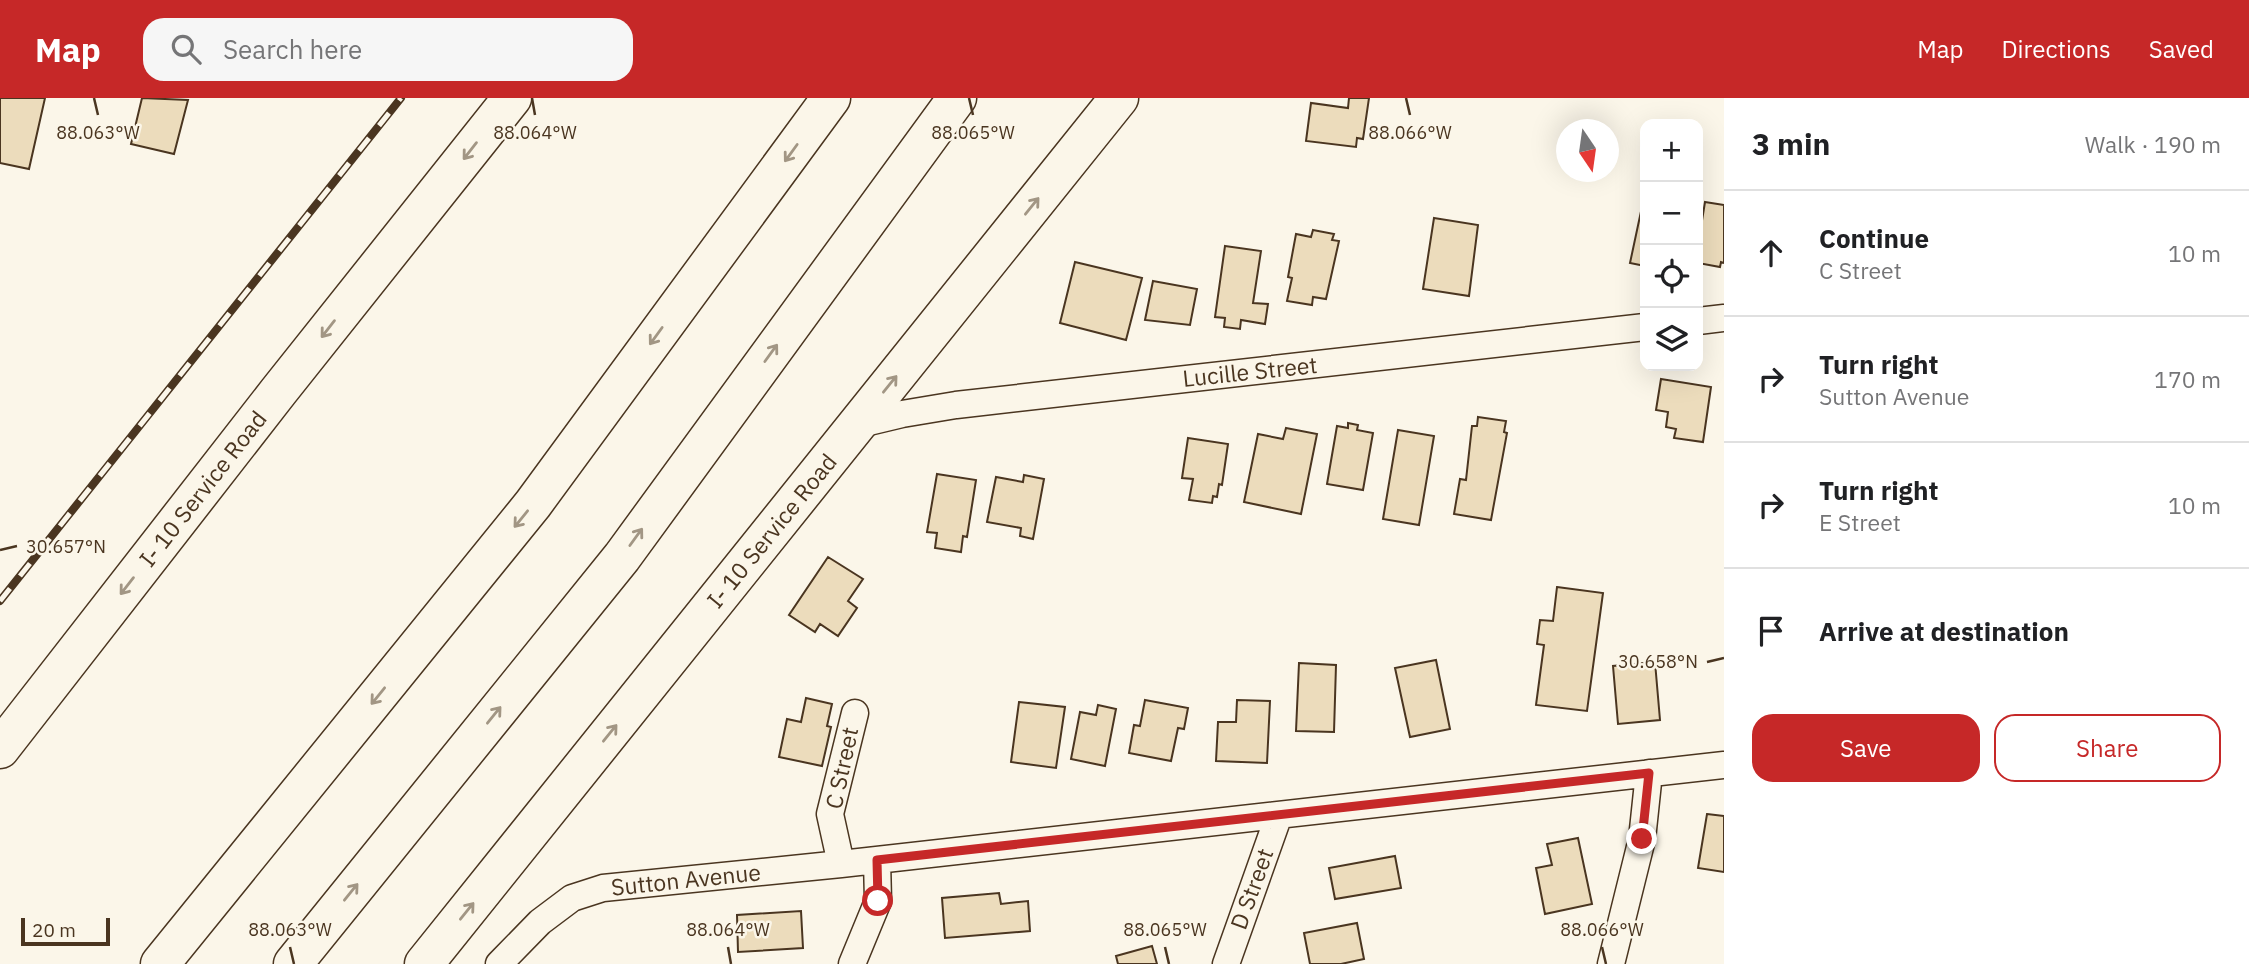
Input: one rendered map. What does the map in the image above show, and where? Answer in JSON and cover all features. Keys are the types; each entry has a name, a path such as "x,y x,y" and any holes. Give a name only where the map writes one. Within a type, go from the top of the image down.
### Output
{"main road":[{"name":"I- 10 Service Road","path":"0,749 512,98"},
{"path":"160,964 533,504 831,98"},
{"path":"293,964 622,556 957,98"},
{"name":"I- 10 Service Road","path":"425,964 1119,98"}],"street":[{"path":"1703,320 1724,318"},
{"name":"Lucille Street","path":"856,425 956,405 1640,328"},
{"name":"C Street","path":"841,864 830,814 855,713"},
{"path":"852,964 878,901 877,860 1724,765"},
{"path":"1611,964 1642,839 1649,773"},
{"name":"D Street","path":"1226,964 1279,815"},
{"name":"Sutton Avenue","path":"499,964 540,922 572,898 603,888 877,860"}],"building":[{"path":"0,98 45,98 29,169 0,163"},
{"path":"142,98 188,100 174,154 131,144"},
{"path":"1349,98 1369,98 1363,139 1357,138 1356,147 1306,141 1311,103 1348,108"},
{"path":"1705,202 1724,205 1724,263 1721,262 1720,267 1703,264"},
{"path":"1640,216 1640,265 1630,263"},
{"path":"1434,218 1478,225 1469,296 1423,289"},
{"path":"1313,230 1334,234 1332,240 1339,241 1326,299 1313,297 1312,305 1287,301 1292,278 1288,277 1296,234 1311,237"},
{"path":"1225,246 1261,251 1253,303 1268,304 1265,324 1241,320 1240,329 1224,327 1225,318 1215,317"},
{"path":"1075,262 1142,278 1126,340 1060,323"},
{"path":"1153,281 1197,289 1190,325 1145,320"},
{"path":"1661,379 1711,387 1703,442 1674,438 1676,429 1666,427 1668,412 1656,410"},
{"path":"1478,417 1506,421 1504,432 1507,433 1491,520 1454,514 1460,479 1466,480 1472,426 1477,426"},
{"path":"1348,423 1358,425 1357,430 1373,433 1363,490 1327,484 1337,426 1348,428"},
{"path":"1286,428 1317,434 1301,514 1244,502 1258,434 1283,439"},
{"path":"1398,430 1434,436 1419,525 1383,519"},
{"path":"1188,438 1228,444 1222,485 1219,484 1217,497 1213,496 1212,503 1189,500 1193,479 1182,478"},
{"path":"937,474 976,480 967,537 963,536 961,552 935,548 937,533 927,532"},
{"path":"1024,475 1044,479 1033,539 1020,536 1021,528 987,522 996,477 1023,482"},
{"path":"828,557 863,579 848,601 857,608 838,636 820,624 815,632 789,615"},
{"path":"1557,587 1603,593 1587,711 1536,705 1544,645 1537,644 1540,620 1553,621"},
{"path":"1436,660 1450,729 1410,737 1395,668"},
{"path":"1655,662 1660,720 1618,724 1613,666"},
{"path":"1299,663 1336,665 1334,732 1296,731"},
{"path":"806,698 832,704 827,726 831,727 822,766 779,757 787,719 801,722"},
{"path":"1145,700 1188,708 1184,729 1178,728 1171,761 1129,753 1134,725 1140,726"},
{"path":"1237,700 1270,701 1267,763 1216,761 1218,722 1236,722"},
{"path":"1019,702 1065,707 1056,768 1011,762"},
{"path":"1098,705 1116,709 1105,766 1071,759 1080,712 1096,715"},
{"path":"1707,814 1724,816 1724,872 1698,868"},
{"path":"1578,838 1592,904 1545,914 1536,868 1552,865 1547,844"},
{"path":"1395,856 1401,888 1335,899 1329,868"},
{"path":"999,893 1001,904 1028,901 1030,931 945,938 942,898"},
{"path":"801,911 803,948 738,952 737,915"},
{"path":"1357,923 1364,959 1341,964 1310,964 1304,933"},
{"path":"1152,946 1157,964 1118,964 1116,956"}],"railway":[{"path":"0,601 401,98"}],"route":[{"path":"878,901 877,860 1649,773 1642,839"}]}
